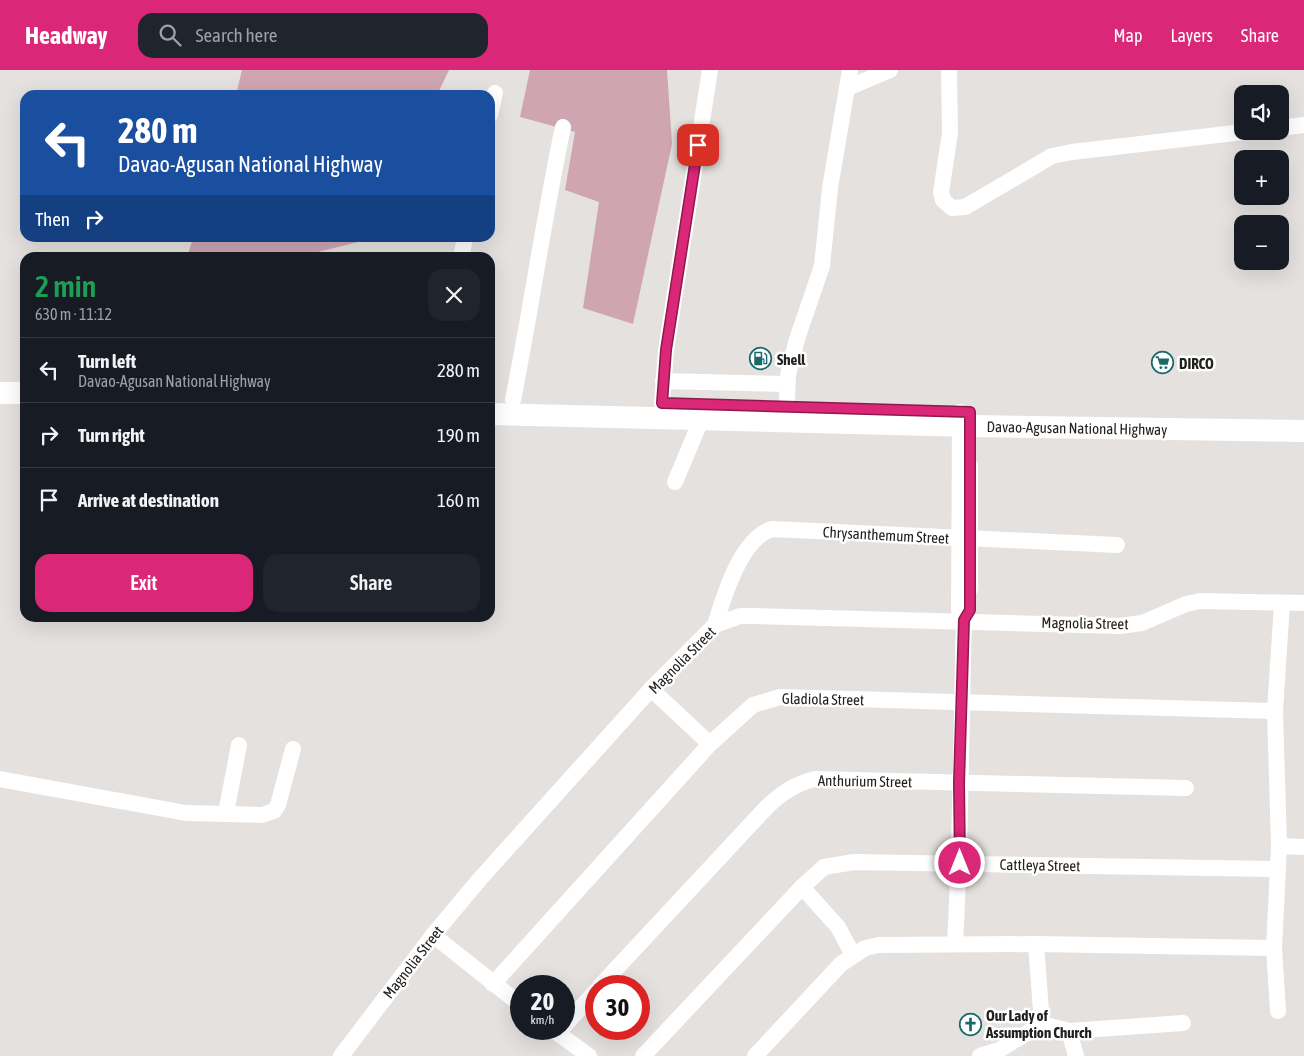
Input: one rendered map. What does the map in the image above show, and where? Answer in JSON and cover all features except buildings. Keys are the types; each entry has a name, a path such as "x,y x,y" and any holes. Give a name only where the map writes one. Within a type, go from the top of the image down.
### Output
{"highway":[{"path":"0,393 20,393"},
{"name":"Davao-Agusan National Highway","path":"495,400 662,403 786,414 1304,431"},
{"path":"0,406 20,407"},
{"name":"Davao-Agusan National Highway","path":"495,414 701,420 786,414"},
{"name":"Davao-Agusan National Highway","path":"965,419 1304,417"}],"street":[{"path":"662,403 663,381 710,70"},
{"path":"786,414 787,384 797,339 822,266 830,188 850,70"},
{"path":"847,88 890,70"},
{"path":"949,70 950,133 941,192 944,200 952,208 965,207 1052,156 1234,133"},
{"path":"1289,127 1304,125"},
{"path":"513,400 531,311 546,212 563,127"},
{"path":"663,381 787,384"},
{"path":"955,944 960,863 959,783 964,620 959,610 964,540 965,419"},
{"path":"675,482 701,420"},
{"name":"Chrysanthemum Street","path":"715,625 725,595 746,550 754,538 772,529 964,540 1117,545"},
{"name":"Magnolia Street","path":"341,1056 433,935 479,880 652,689 715,625 740,616 756,616 964,620 1120,626 1142,623 1186,604 1200,601 1304,603"},
{"path":"1278,1011 1274,948 1279,846 1275,711 1282,602"},
{"path":"652,689 710,744"},
{"name":"Gladiola Street","path":"493,984 710,744 753,705 764,700 780,697 1275,711"},
{"path":"226,813 239,745"},
{"path":"0,779 186,813 262,815 274,811 278,805 293,749"},
{"name":"Anthurium Street","path":"610,975 764,809 794,786 816,779 1186,788"},
{"path":"1279,846 1304,847"},
{"name":"Cattleya Street","path":"643,1056 802,887 824,867 840,863 960,863 1277,869"},
{"path":"802,887 838,927 853,954"},
{"path":"433,935 510,997"},
{"path":"755,1056 841,964 853,954 865,948 879,945 1036,944 1274,948"},
{"path":"1036,944 1042,1024"},
{"path":"575,1012 585,1001"},
{"path":"980,1056 999,1050 1042,1024 1068,1031 1183,1023"},
{"path":"1068,1031 1076,1056"},
{"path":"571,1040 589,1056"}],"shaded area":[{"path":"242,70 449,70 439,90 237,90"},
{"path":"530,70 667,70 672,144 633,324 583,308 599,202 565,190 575,132 520,117"},
{"path":"192,242 358,242 318,252 189,252"}],"place":[{"name":"Shell","path":"761,359"},
{"name":"DIRCO","path":"1163,363"},
{"name":"Our Lady of Assumption Church","path":"970,1024"}],"route":[{"path":"698,145 666,350 662,403 970,412 970,610 964,620 959,783 960,863"}]}
